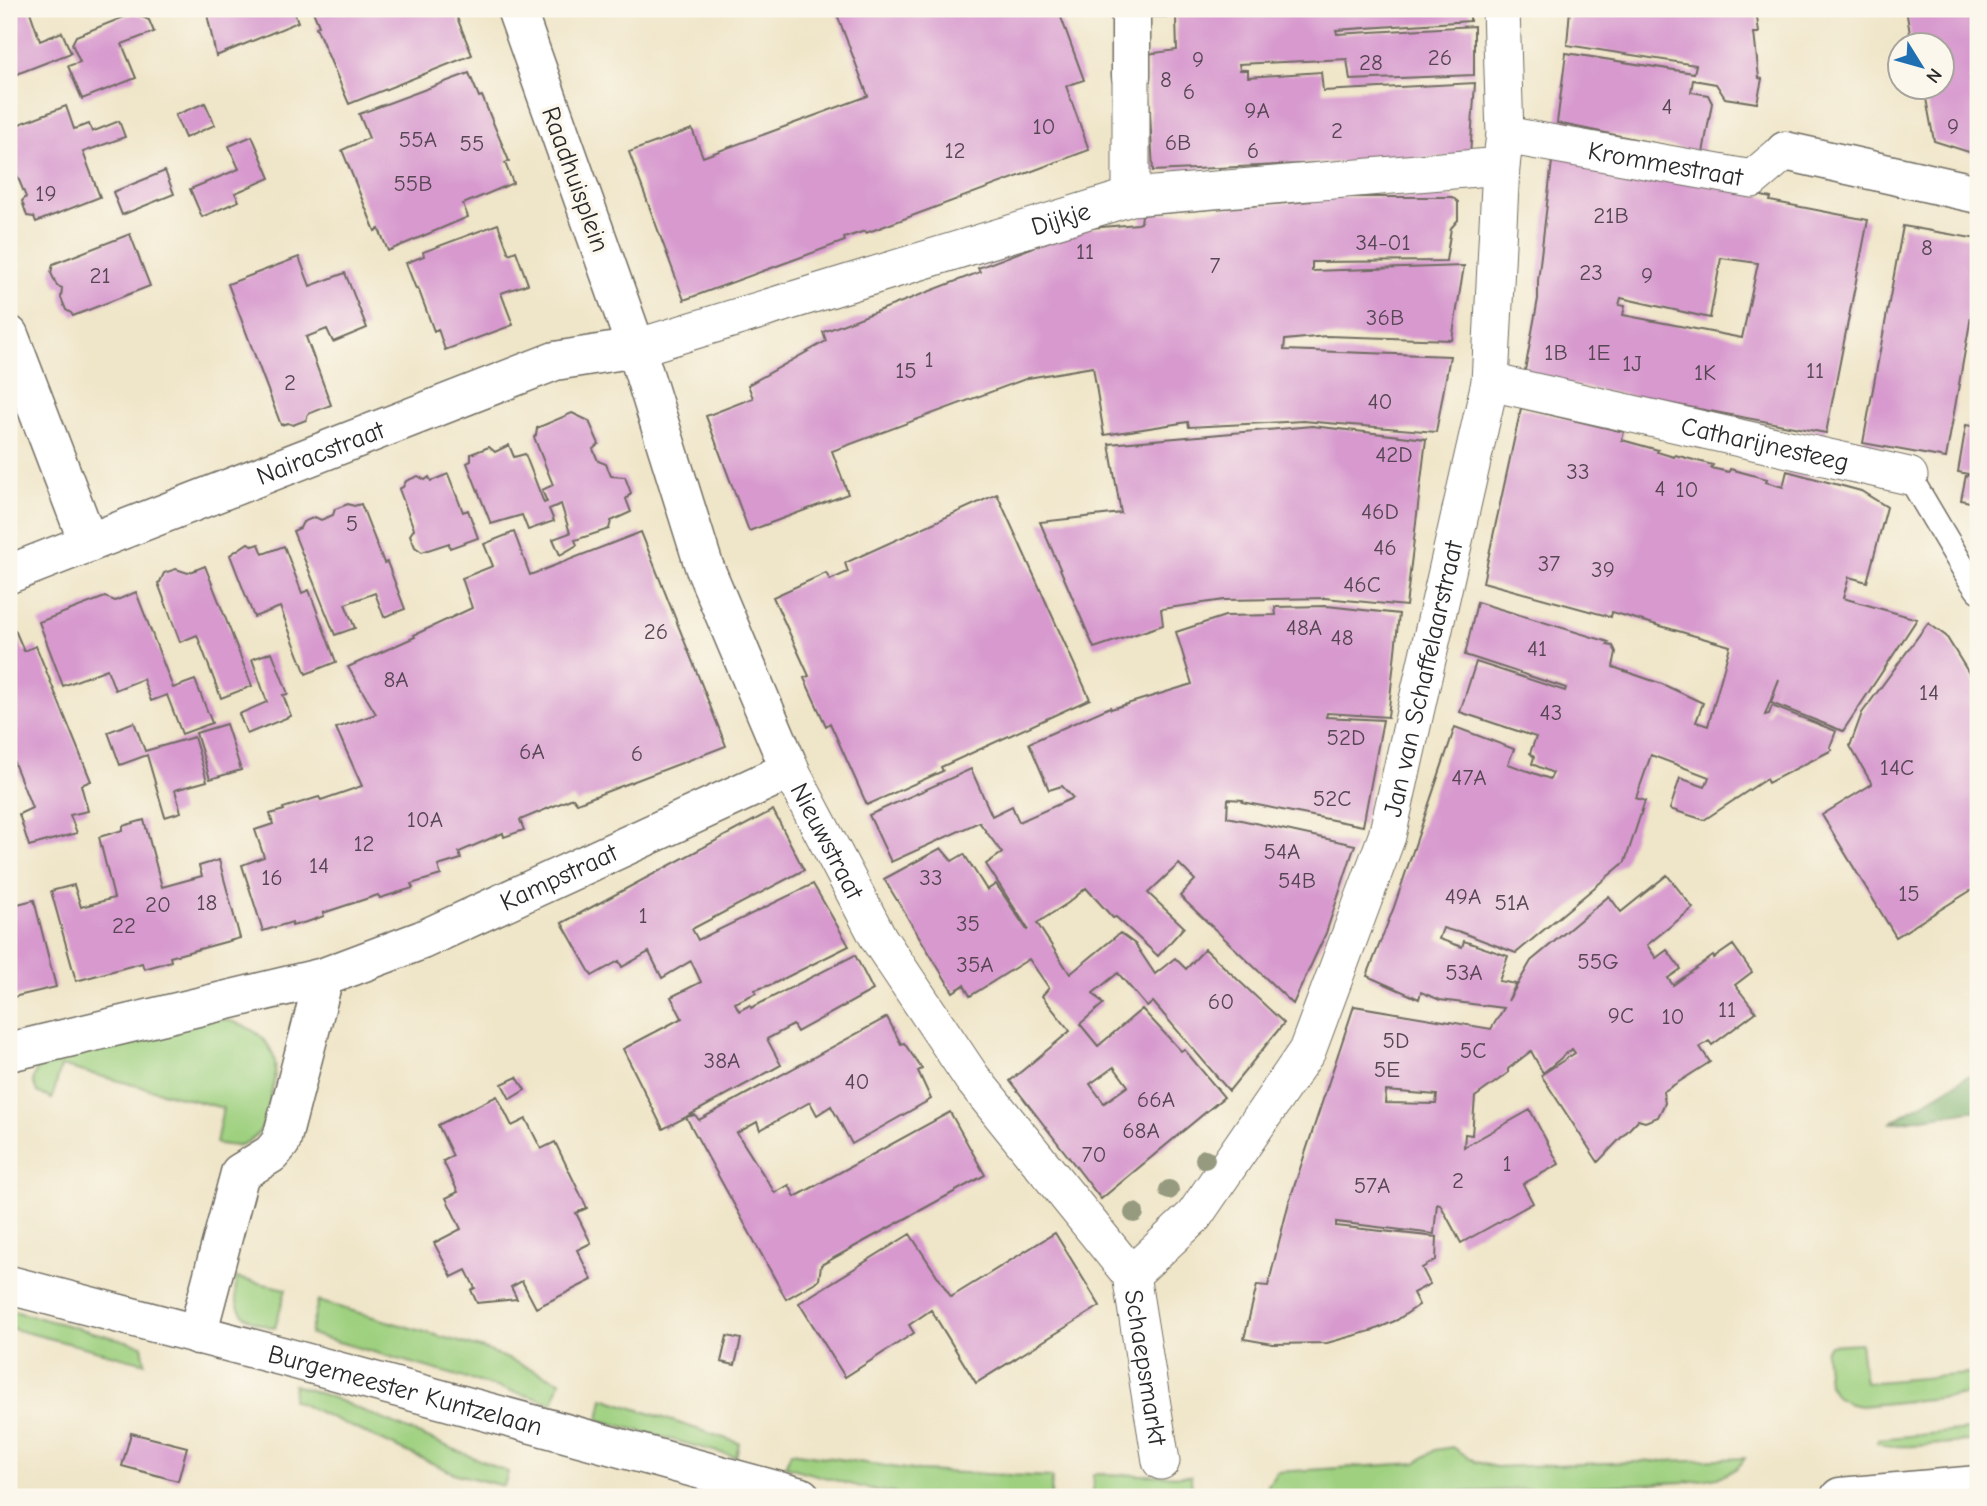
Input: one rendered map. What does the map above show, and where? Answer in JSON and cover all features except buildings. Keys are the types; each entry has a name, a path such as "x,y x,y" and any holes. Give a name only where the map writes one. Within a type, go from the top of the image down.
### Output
{"street":[{"name":"Raadhuisplein","path":"516,9 636,348"},
{"path":"1131,9 1131,197"},
{"name":"Jan van Schaffelaarstraat","path":"1131,1275 1194,1216 1307,1051 1387,836 1490,382 1503,151 1501,9"},
{"name":"Dijkje","path":"636,348 1131,197 1503,151"},
{"name":"Krommestraat","path":"1503,151 1752,179 1785,151 1978,194"},
{"path":"9,335 88,542"},
{"name":"Nairacstraat","path":"9,574 555,361 636,348"},
{"name":"Nieuwstraat","path":"636,348 704,566 790,771 879,939 965,1066 1131,1275"},
{"name":"Catharijnesteeg","path":"1490,382 1909,476"},
{"name":"Kampstraat","path":"9,1052 324,976 422,940 790,771"},
{"path":"197,1335 240,1173 271,1154 281,1142 324,976"},
{"name":"Schaepsmarkt","path":"1131,1275 1161,1461"},
{"name":"Burgemeester Kuntzelaan","path":"9,1285 801,1497"},
{"path":"1840,1497 1978,1485"}],"lane":[{"name":"Catharijnesteeg","path":"1909,476 1978,590"}],"green space":[{"path":"215,1018 244,1026 260,1036 272,1053 275,1063 274,1082 265,1120 255,1137 243,1144 233,1146 216,1143 223,1108 61,1066 52,1099 37,1092 33,1081 38,1065"},
{"path":"1978,1070 1978,1110 1890,1123"},
{"path":"236,1278 286,1289 275,1328 255,1322 242,1313 236,1299"},
{"path":"318,1301 487,1350 560,1381 553,1403 310,1334"},
{"path":"9,1310 142,1345 145,1363 9,1328"},
{"path":"1860,1343 1865,1383 1978,1373 1978,1394 1861,1406 1850,1404 1836,1396 1828,1383 1825,1351 1830,1345"},
{"path":"294,1385 328,1396 508,1472 504,1486 456,1474 292,1400"},
{"path":"603,1398 739,1443 736,1457 599,1420"},
{"path":"1978,1429 1978,1440 1910,1446 1877,1442 1879,1439"},
{"path":"1453,1447 1476,1462 1495,1467 1745,1458 1727,1474 1685,1482 1356,1497 1268,1497 1268,1485 1277,1472 1416,1463 1435,1450"},
{"path":"791,1452 919,1471 1052,1477 1051,1497 954,1499 888,1492 785,1466"},
{"path":"1093,1474 1191,1476 1192,1497 1093,1497"}]}
